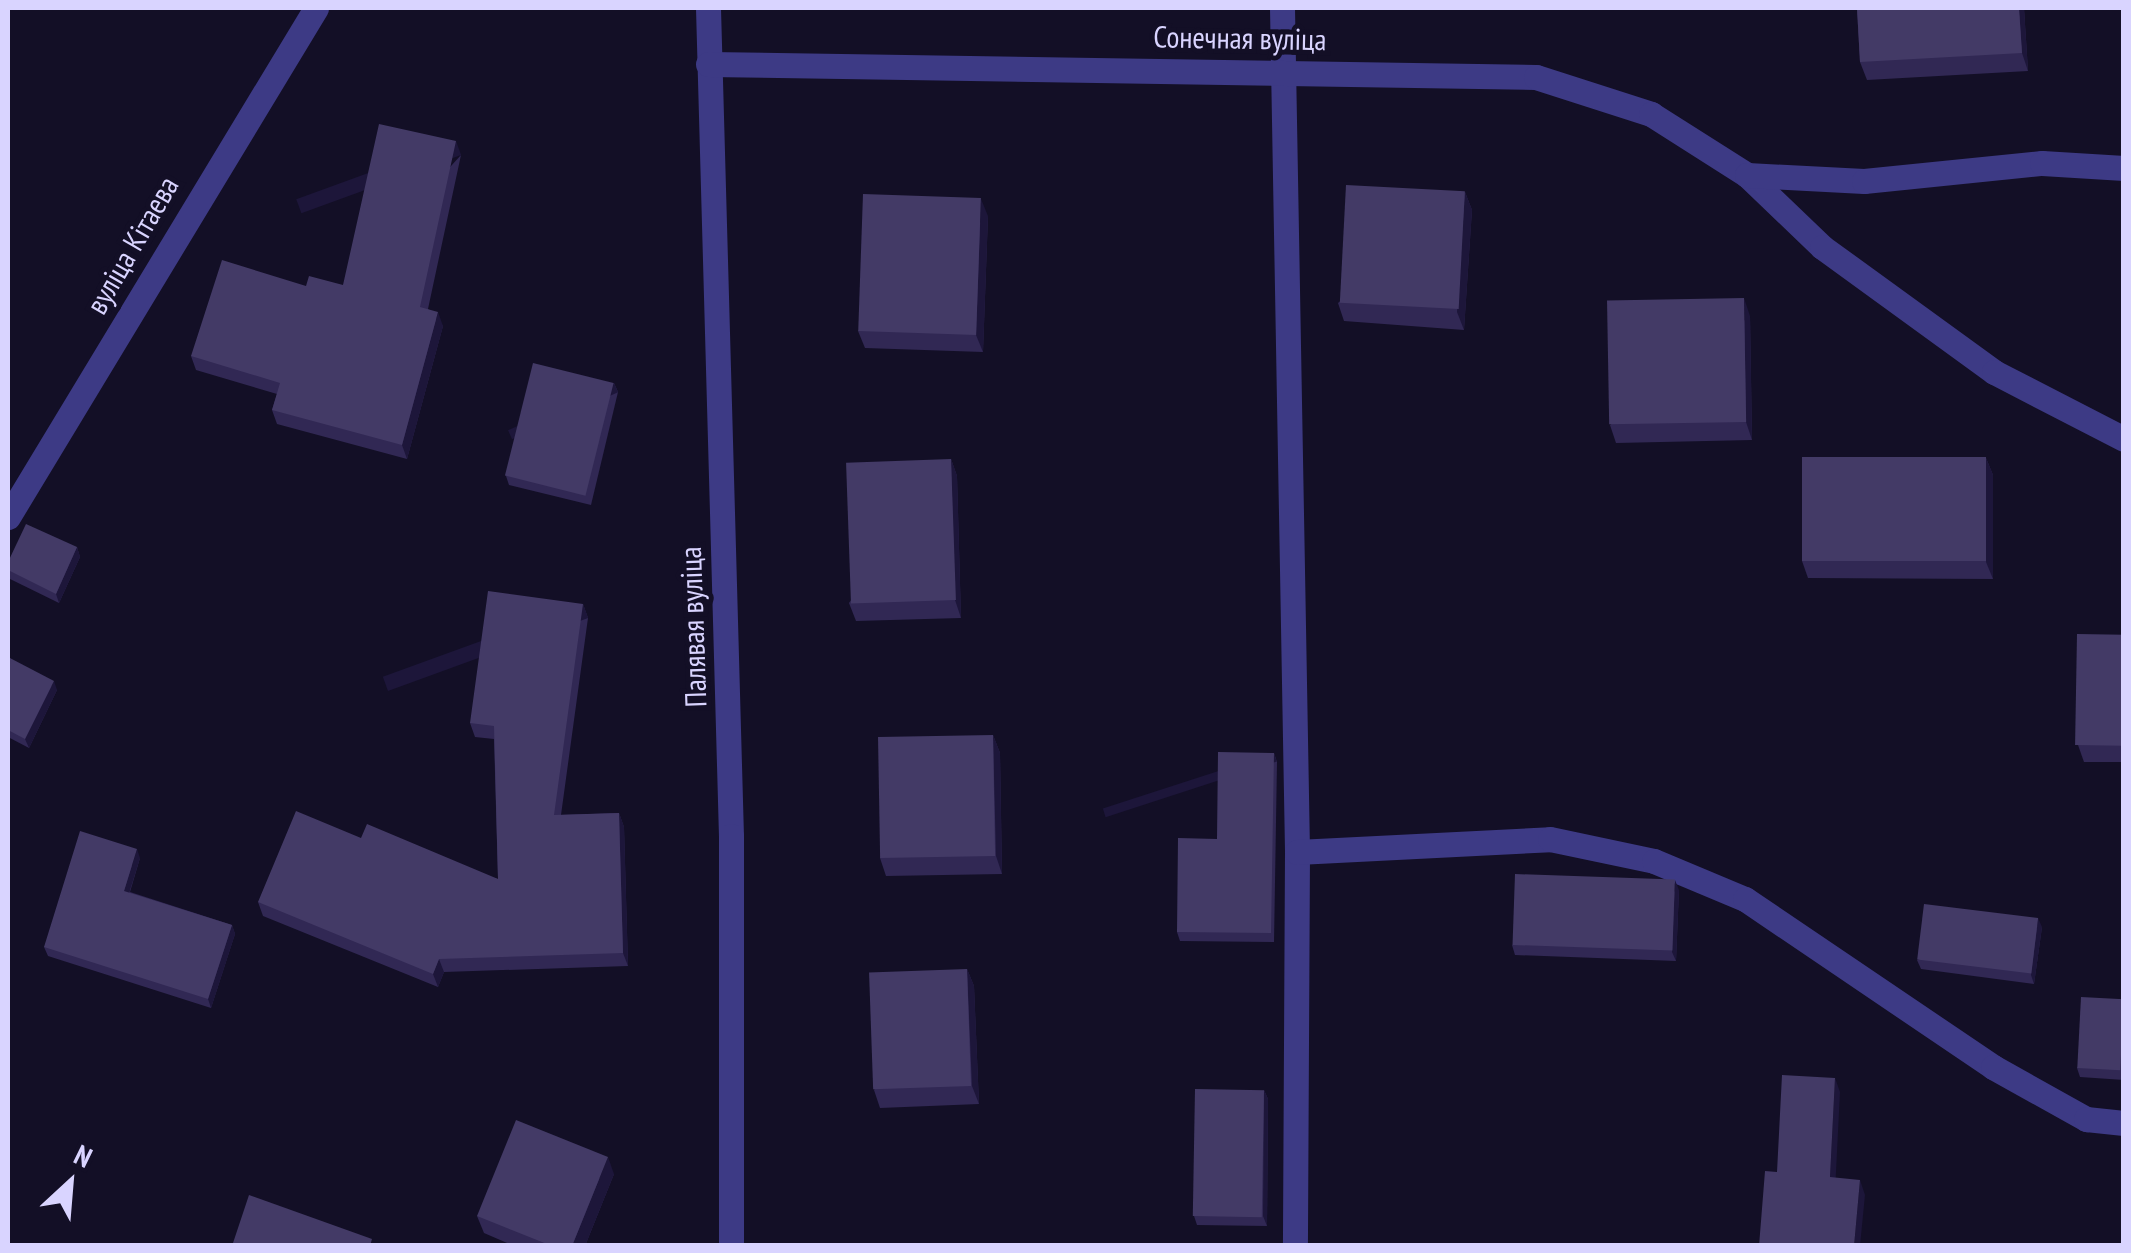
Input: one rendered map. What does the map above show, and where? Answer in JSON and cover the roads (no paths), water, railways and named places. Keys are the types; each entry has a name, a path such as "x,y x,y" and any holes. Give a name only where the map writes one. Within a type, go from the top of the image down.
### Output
{"street":[{"name":"вуліца Кітаева","path":"8,517 316,8"},
{"name":"Палявая вуліца","path":"708,8 732,836 731,1246"},
{"path":"1282,8 1279,71 1297,852 1296,1246"},
{"name":"Сонечная вуліца","path":"708,64 1536,77 1651,114 1747,175 1822,247 1994,372 2124,439"},
{"name":"Сонечная вуліца","path":"1747,175 1864,181 2042,163 2124,168"},
{"path":"1297,852 1550,840 1654,862 1745,899 1993,1067 2086,1119 2124,1124"}]}
